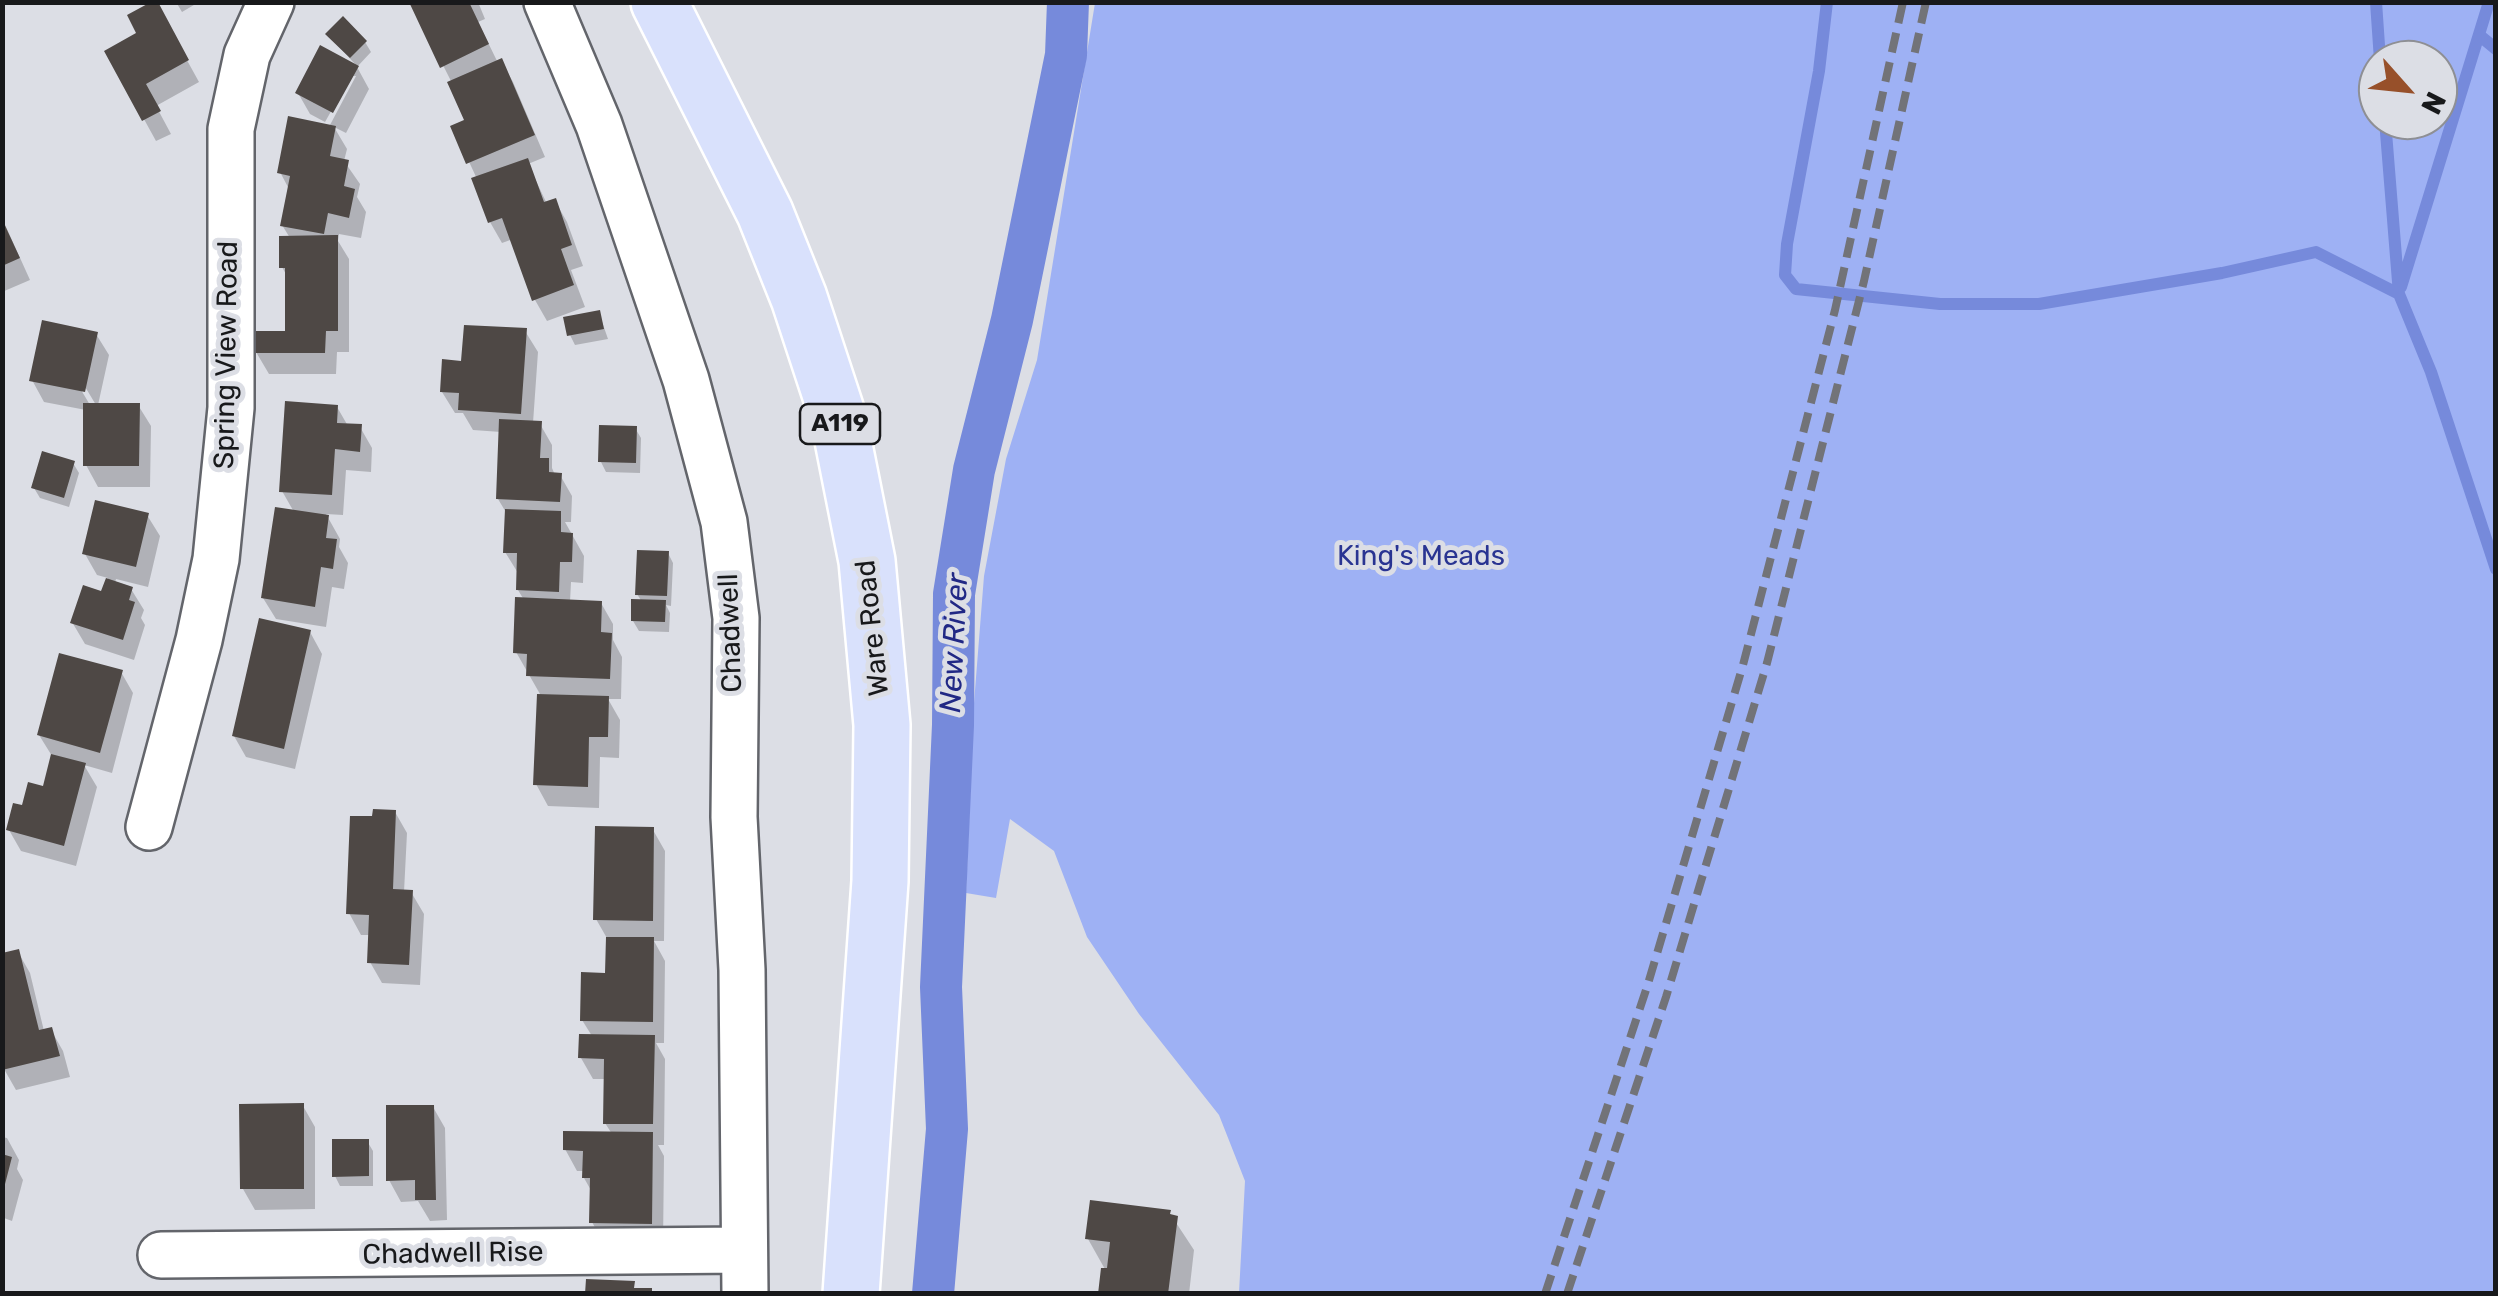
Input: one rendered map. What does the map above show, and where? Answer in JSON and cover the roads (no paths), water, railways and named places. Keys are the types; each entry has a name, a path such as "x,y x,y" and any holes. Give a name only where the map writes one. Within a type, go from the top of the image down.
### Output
{"main road":[{"name":"Ware Road","path":"659,2 765,213 800,298 840,420 868,561 882,726 880,882 851,1294"}],"street":[{"name":"Spring View Road","path":"149,827 216,559 231,408 231,129 248,55 271,2"},
{"name":"Chadwell","path":"547,2 599,125 686,380 724,522 736,618 734,816 742,970 744,1272"},
{"name":"Chadwell Rise","path":"161,1255 239,1275 744,1272"}],"waterway":[{"name":"New River","path":"933,1294 947,1129 941,987 953,725 954,594 974,470 1012,320 1066,55 1068,2"},
{"path":"1827,2 1819,71 1787,244 1785,275 1796,289 1940,304 2039,304 2222,273 2316,252 2399,294"},
{"path":"2376,2 2379,40"},
{"path":"2401,287 2489,2"},
{"path":"2479,35 2496,49"},
{"path":"2387,140 2399,294 2431,372 2496,569"}],"railway":[{"path":"1545,1294 1647,987 1743,665 1835,310 1903,2"},
{"path":"1567,1294 1666,997 1767,663 1864,281 1926,2"}],"park label":[{"name":"King's Meads","path":"1421,557"}]}
